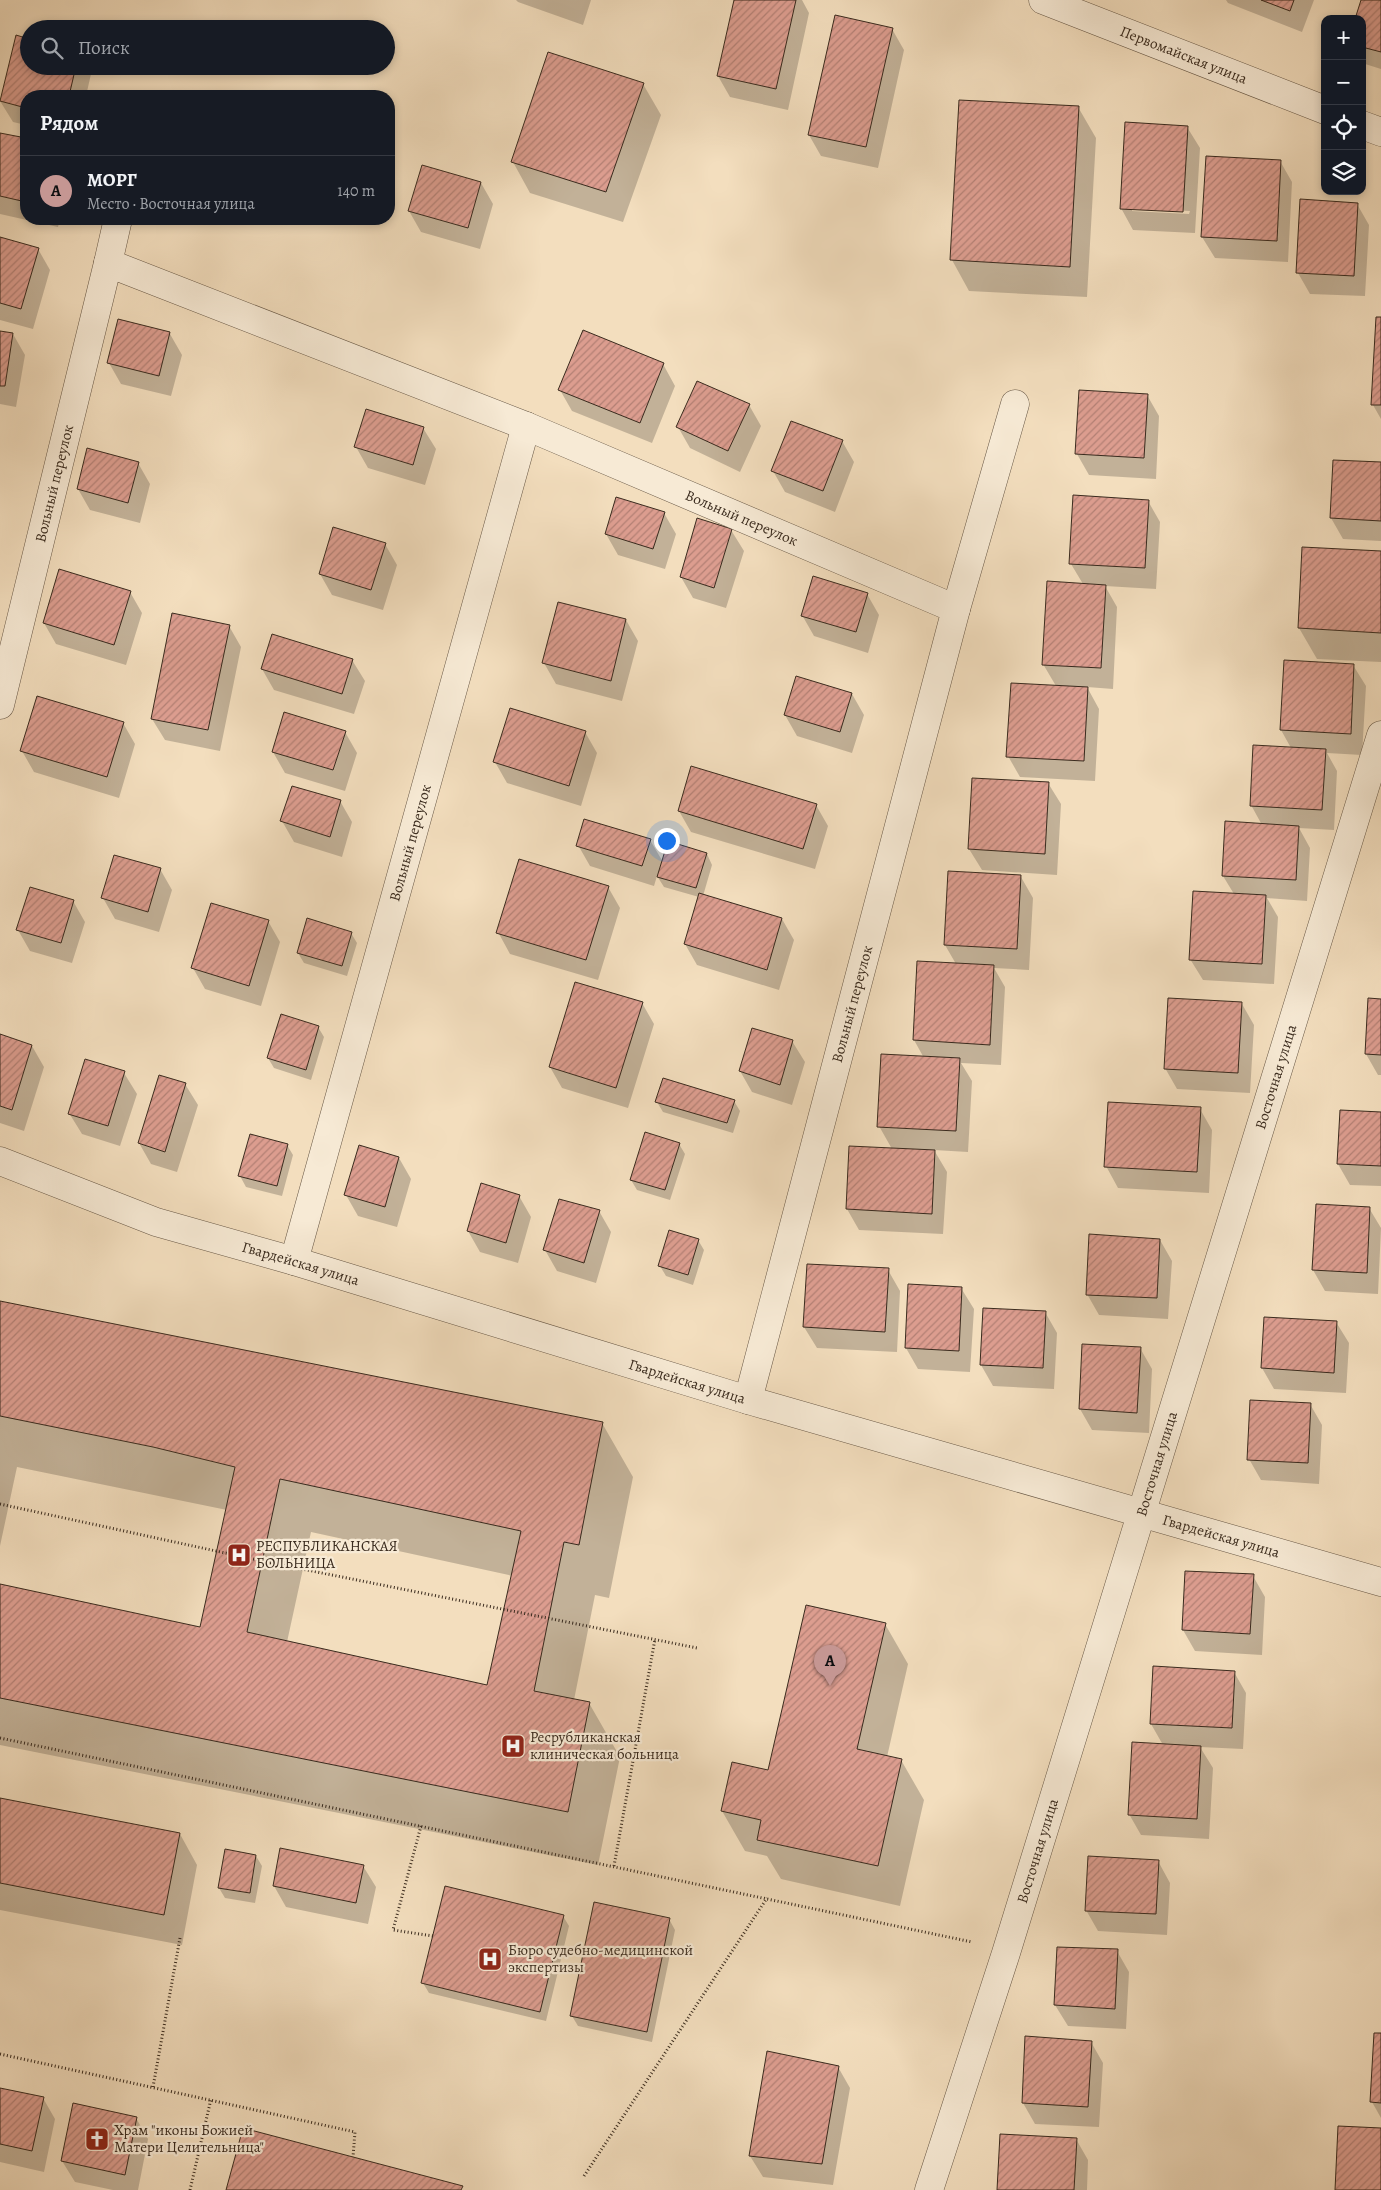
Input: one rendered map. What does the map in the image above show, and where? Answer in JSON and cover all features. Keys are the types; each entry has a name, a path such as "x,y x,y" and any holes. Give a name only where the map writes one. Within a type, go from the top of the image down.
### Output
{"street":[{"name":"Первомайская улица","path":"1043,0 1321,108"},
{"path":"1366,126 1381,132"},
{"name":"Вольный переулок","path":"0,705 117,225"},
{"name":"Вольный переулок","path":"108,263 526,426 956,609"},
{"name":"Вольный переулок","path":"748,1400 956,609 1015,404"},
{"name":"Вольный переулок","path":"294,1261 526,426"},
{"name":"Восточная улица","path":"929,2190 1006,1953 1381,735"},
{"name":"Гвардейская улица","path":"0,1161 156,1222 294,1261 748,1400 1381,1582"}],"path":[{"path":"0,1504 262,1560 697,1648"},
{"path":"614,1866 655,1639"},
{"path":"0,1738 964,1939 1006,1953"},
{"path":"421,1826 394,1930 433,1936"},
{"path":"584,2176 767,1898"},
{"path":"153,2087 180,1938"},
{"path":"0,2054 355,2132 353,2157"},
{"path":"190,2190 211,2099"}],"building":[{"path":"734,0 796,0 776,89 717,76"},
{"path":"1261,0 1294,0 1290,11"},
{"path":"1361,0 1381,0 1381,52 1366,48 1366,15 1356,15"},
{"path":"835,15 893,28 866,147 808,135"},
{"path":"16,35 20,36 20,75 74,75 70,90 20,90 20,106 0,101"},
{"path":"548,52 644,83 606,192 511,162"},
{"path":"959,100 1079,106 1070,267 950,260"},
{"path":"1125,122 1188,126 1183,212 1120,209"},
{"path":"0,133 20,137 20,201 0,196"},
{"path":"1206,156 1281,160 1277,241 1201,237"},
{"path":"422,165 481,182 468,228 408,211"},
{"path":"1300,199 1358,203 1354,276 1296,273"},
{"path":"0,237 39,248 21,309 0,303"},
{"path":"1376,317 1381,317 1381,405 1371,405"},
{"path":"118,319 170,332 159,376 107,363"},
{"path":"583,330 664,363 640,423 558,390"},
{"path":"0,331 13,333 5,386 0,386"},
{"path":"697,381 750,404 728,451 676,427"},
{"path":"1079,390 1148,394 1144,458 1075,454"},
{"path":"366,409 424,427 413,465 354,447"},
{"path":"791,421 843,440 823,491 771,471"},
{"path":"87,448 139,462 128,503 77,489"},
{"path":"1333,460 1381,462 1381,521 1330,518"},
{"path":"1073,495 1149,500 1145,568 1069,564"},
{"path":"616,497 665,512 653,549 605,534"},
{"path":"697,518 732,529 714,588 680,577"},
{"path":"333,527 386,543 371,590 319,574"},
{"path":"1302,547 1381,551 1381,633 1298,628"},
{"path":"59,569 131,591 114,645 43,623"},
{"path":"813,576 868,593 856,632 801,616"},
{"path":"1047,581 1106,585 1101,668 1042,665"},
{"path":"558,602 626,619 611,681 542,663"},
{"path":"172,613 230,625 208,730 151,719"},
{"path":"272,634 353,659 342,694 261,669"},
{"path":"1284,660 1354,664 1351,734 1280,730"},
{"path":"796,676 852,693 840,732 784,715"},
{"path":"1011,683 1088,687 1084,761 1006,757"},
{"path":"37,696 124,722 107,777 20,751"},
{"path":"510,708 586,731 569,786 493,762"},
{"path":"284,712 346,731 333,770 272,752"},
{"path":"1253,745 1326,749 1322,810 1250,806"},
{"path":"691,766 817,804 803,849 678,811"},
{"path":"972,778 1049,782 1045,854 968,849"},
{"path":"292,786 341,800 330,837 280,821"},
{"path":"584,819 651,839 642,866 576,846"},
{"path":"1225,821 1299,826 1296,880 1222,876"},
{"path":"668,841 707,853 696,888 657,877"},
{"path":"114,855 161,868 148,912 101,898"},
{"path":"519,859 609,886 586,960 496,933"},
{"path":"948,871 1021,875 1017,949 944,945"},
{"path":"30,887 74,900 61,943 16,930"},
{"path":"1193,891 1266,895 1262,964 1189,960"},
{"path":"699,893 782,918 767,970 684,944"},
{"path":"211,903 269,920 249,986 191,968"},
{"path":"307,918 352,932 342,966 297,953"},
{"path":"917,961 994,965 990,1045 913,1040"},
{"path":"575,982 643,1002 616,1088 549,1067"},
{"path":"1168,998 1242,1002 1238,1073 1164,1069"},
{"path":"1368,998 1381,999 1381,1055 1365,1054"},
{"path":"281,1014 319,1026 306,1070 267,1058"},
{"path":"752,1028 793,1040 780,1085 739,1071"},
{"path":"0,1034 32,1045 12,1110 0,1106"},
{"path":"881,1054 960,1058 956,1131 877,1127"},
{"path":"85,1059 125,1071 108,1126 68,1114"},
{"path":"159,1075 186,1083 165,1152 138,1143"},
{"path":"663,1078 735,1100 727,1123 655,1102"},
{"path":"1108,1102 1201,1107 1197,1172 1104,1167"},
{"path":"1340,1110 1381,1112 1381,1166 1337,1164"},
{"path":"645,1132 680,1143 665,1190 630,1180"},
{"path":"250,1134 288,1144 277,1186 238,1176"},
{"path":"359,1145 399,1157 385,1207 344,1195"},
{"path":"849,1146 935,1150 932,1214 846,1209"},
{"path":"481,1183 520,1195 506,1243 467,1231"},
{"path":"559,1199 600,1210 584,1263 543,1250"},
{"path":"1316,1204 1370,1207 1367,1273 1312,1270"},
{"path":"669,1230 699,1239 688,1275 658,1266"},
{"path":"1089,1234 1160,1239 1157,1298 1086,1295"},
{"path":"807,1264 889,1268 885,1332 803,1327"},
{"path":"908,1284 962,1287 959,1351 905,1348"},
{"name":"РЕСПУБЛИКАНСКАЯ БОЛЬНИЦА","path":"0,1301 603,1422 579,1545 564,1542 534,1691 590,1702 568,1812 0,1698 0,1584 200,1627 235,1467 153,1447 0,1416","holes":["280,1479 521,1531 487,1685 247,1632"]},
{"path":"983,1308 1046,1311 1043,1368 980,1365"},
{"path":"1264,1317 1337,1321 1334,1373 1261,1368"},
{"path":"1082,1344 1141,1347 1137,1413 1079,1409"},
{"path":"1250,1400 1311,1403 1308,1463 1247,1460"},
{"path":"1185,1571 1254,1574 1250,1634 1182,1630"},
{"path":"806,1605 886,1623 857,1749 902,1759 878,1866 757,1840 761,1820 721,1811 732,1762 768,1770"},
{"path":"1153,1666 1235,1671 1232,1728 1150,1724"},
{"path":"1132,1742 1201,1746 1197,1819 1128,1815"},
{"path":"0,1798 180,1833 164,1915 0,1883"},
{"path":"280,1848 364,1865 356,1903 273,1886"},
{"path":"225,1849 256,1855 250,1893 218,1888"},
{"path":"1088,1856 1159,1860 1156,1914 1085,1911"},
{"name":"Бюро судебно-медицинской экспертизы","path":"445,1886 564,1915 540,2012 421,1983"},
{"path":"594,1902 670,1918 647,2032 570,2016"},
{"path":"1057,1947 1118,1949 1115,2009 1054,2005"},
{"path":"1374,2033 1381,2033 1381,2103 1370,2102"},
{"path":"1025,2036 1092,2041 1088,2107 1022,2103"},
{"path":"767,2051 839,2066 822,2164 749,2156"},
{"path":"0,2088 44,2097 32,2151 0,2144"},
{"path":"73,2103 137,2117 125,2175 61,2161"},
{"path":"1338,2126 1381,2128 1381,2190 1335,2190"},
{"path":"243,2128 463,2186 461,2190 226,2190"},
{"path":"1000,2134 1077,2138 1074,2190 997,2190"}],"place":[{"name":"РЕСПУБЛИКАНСКАЯ БОЛЬНИЦА","path":"239,1555"},
{"name":"МОРГ","path":"830,1686"},
{"name":"Ресрубликанская клиническая больница","path":"513,1746"},
{"name":"Бюро судебно-медицинской экспертизы","path":"490,1959"},
{"name":"Храм \"иконы Божией Матери Целительница\"","path":"97,2139"}]}
